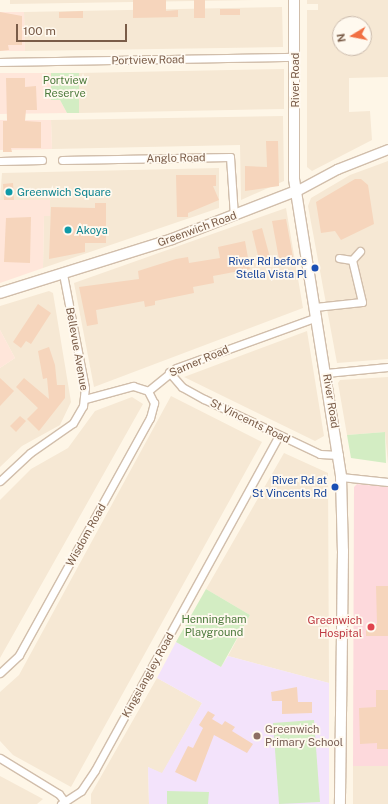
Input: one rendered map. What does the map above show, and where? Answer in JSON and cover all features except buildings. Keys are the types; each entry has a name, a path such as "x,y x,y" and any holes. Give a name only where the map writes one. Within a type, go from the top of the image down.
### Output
{"main road":[{"name":"River Road","path":"294,0 296,191 339,455 341,477 344,551 340,804"},
{"name":"Greenwich Road","path":"0,293 64,274 234,215 296,191"}],"street":[{"name":"Portview Road","path":"0,62 295,57"},
{"name":"Greenwich Road","path":"296,191 337,169 388,149"},
{"name":"Anglo Road","path":"62,160 230,157 234,215"},
{"path":"0,161 42,160"},
{"path":"352,260 360,252"},
{"path":"339,258 352,260"},
{"path":"315,307 362,302 352,260"},
{"name":"Bellevue Avenue","path":"0,481 30,453 73,423 85,400 64,274"},
{"name":"Sarner Road","path":"148,391 169,372 316,317"},
{"path":"326,373 388,367"},
{"name":"St Vincents Road","path":"169,372 182,387 279,435 320,454 339,455"},
{"path":"85,400 133,386 148,391"},
{"name":"Wisdom Road","path":"0,673 19,656 154,412 153,399 148,391"},
{"name":"Kingslangley Road","path":"67,802 84,787 95,770 279,435"},
{"path":"341,477 388,482"},
{"path":"0,758 59,794 67,802"}],"shaded area":[{"path":"10,0 255,0 10,4"},
{"path":"307,0 388,0 388,77 349,78 349,112 370,111 372,140 312,171 307,167 307,10 318,10 318,4 307,4"},
{"path":"282,7 283,47 25,51 24,12"},
{"path":"0,12 24,12 25,51 0,51"},
{"path":"284,69 284,109 79,113 79,73"},
{"path":"0,73 51,73 51,100 60,100 67,113 0,114"},
{"path":"283,116 284,181 241,200 240,145 52,149 51,120"},
{"path":"0,120 51,120 52,149 0,150"},
{"path":"388,161 388,359 337,363 308,206 311,198 350,175"},
{"path":"219,168 219,208 43,268 44,216 50,200 0,200 2,173"},
{"path":"0,200 50,200 50,216 44,216 43,268 0,283"},
{"path":"286,208 303,308 94,387 74,283"},
{"path":"49,291 53,293 71,402 60,425 22,446 0,467 0,368 15,358 0,330 0,306"},
{"path":"0,330 15,358 0,368"},
{"path":"307,331 324,436 315,441 184,377"},
{"path":"388,377 388,464 385,432 347,435 338,383 340,380"},
{"path":"171,396 262,442 71,787 13,755 0,741 0,692 19,675"},
{"path":"132,397 143,404 0,658 0,500 31,469 68,448 95,411"},
{"path":"284,453 328,473 329,683 228,656 250,615 206,589"},
{"name":"Greenwich Hospital","path":"357,484 388,487 388,766 353,766 354,487"},
{"name":"Greenwich Primary School","path":"176,642 221,667 228,656 329,683 329,804 149,804 148,767 162,773 202,703 157,678"},
{"path":"157,678 202,703 162,774 148,767 149,804 91,804 91,794"},
{"path":"353,766 388,766 388,804 353,804"},
{"path":"0,776 43,799 37,804 0,804"}],"green space":[{"name":"Portview Reserve","path":"51,73 79,73 79,113 67,113 60,100 51,100"},
{"path":"385,432 386,463 351,458 347,435"},
{"name":"Henningham Playground","path":"206,589 250,615 221,667 176,642"},
{"path":"314,720 320,802 279,804 273,723"},
{"path":"167,791 209,792 208,804 167,804"}],"place":[{"name":"Greenwich Square","path":"9,192"},
{"name":"Akoya","path":"68,230"},
{"name":"River Rd before Stella Vista Pl","path":"315,268"},
{"name":"River Rd at St Vincents Rd","path":"335,487"},
{"name":"Greenwich Hospital","path":"371,627"},
{"name":"Greenwich Primary School","path":"257,736"}]}
